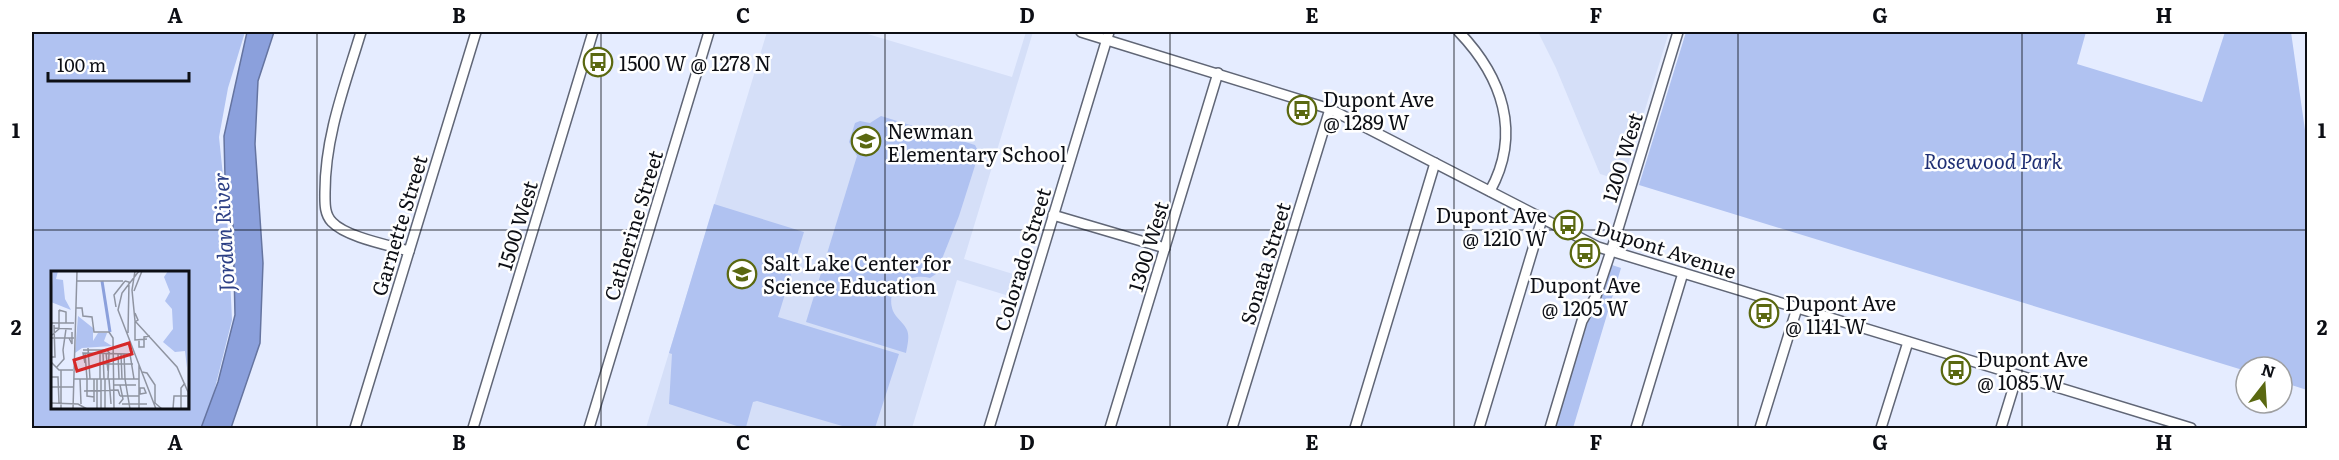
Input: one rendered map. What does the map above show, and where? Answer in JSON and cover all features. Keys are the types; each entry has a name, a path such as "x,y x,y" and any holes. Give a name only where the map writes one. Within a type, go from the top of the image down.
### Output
{"street":[{"path":"361,32 328,143 325,175 327,216 341,229 409,251"},
{"name":"Garnette Street","path":"355,429 476,32"},
{"name":"1500 West","path":"473,429 593,32"},
{"name":"Catherine Street","path":"589,429 710,32"},
{"name":"Dupont Avenue","path":"1081,32 1108,35 1330,109 1592,245 2191,429"},
{"path":"1459,32 1485,65 1499,94 1505,117 1505,155 1490,191"},
{"name":"1200 West","path":"1550,429 1580,327 1596,296 1678,32"},
{"name":"Colorado Street","path":"989,429 1108,35"},
{"name":"1300 West","path":"1110,429 1218,73"},
{"name":"Sonata Street","path":"1232,429 1330,109"},
{"path":"1355,429 1436,163"},
{"path":"1053,215 1165,248"},
{"path":"1479,429 1542,219"},
{"path":"1636,429 1683,273"},
{"path":"1760,429 1797,308"},
{"path":"1881,429 1908,342"},
{"path":"2001,429 2017,376"}],"shaded area":[{"path":"247,32 274,32 258,81 255,144 263,263 260,343 231,428 201,428 218,382 235,315 233,225 225,177 224,136"},
{"name":"Newman Elementary School","path":"767,32 861,32 1012,77 1026,32 1033,32 964,259 1026,278 1019,299 957,280 912,428 646,428"},
{"path":"1538,32 1669,32 1623,181 1600,174 1556,68"}],"green space":[{"path":"32,32 245,32 228,88 219,137 227,215 232,320 211,404 202,428 32,428"},
{"name":"Rosewood Park","path":"1686,32 2086,32 2077,64 2202,102 2225,32 2291,32 2308,151 2307,390 2294,386 2294,355 2234,355 2234,367 1639,185"},
{"path":"881,116 975,145 979,153 959,216 936,274 930,278 907,279 895,288 892,295 893,311 908,333 906,353 806,322 857,156 849,142 855,123 860,121 870,123"},
{"name":"Salt Lake Center for Science Education","path":"714,204 804,232 778,317 899,354 875,428 849,428 757,401 753,402 746,427 743,428 669,404 672,354 669,353"},
{"path":"1612,265 1621,268 1573,428 1555,428 1588,321 1599,305"}],"place":[{"name":"1500 W @ 1278 N","path":"598,62"},
{"name":"Dupont Ave @ 1289 W","path":"1302,110"},
{"name":"Newman Elementary School","path":"866,141"},
{"name":"Dupont Ave @ 1210 W","path":"1568,225"},
{"name":"Dupont Ave @ 1205 W","path":"1585,253"},
{"name":"Salt Lake Center for Science Education","path":"742,274"},
{"name":"Dupont Ave @ 1141 W","path":"1764,313"},
{"name":"Dupont Ave @ 1085 W","path":"1956,370"}],"water label":[{"name":"Jordan River","path":"222,232"}]}
